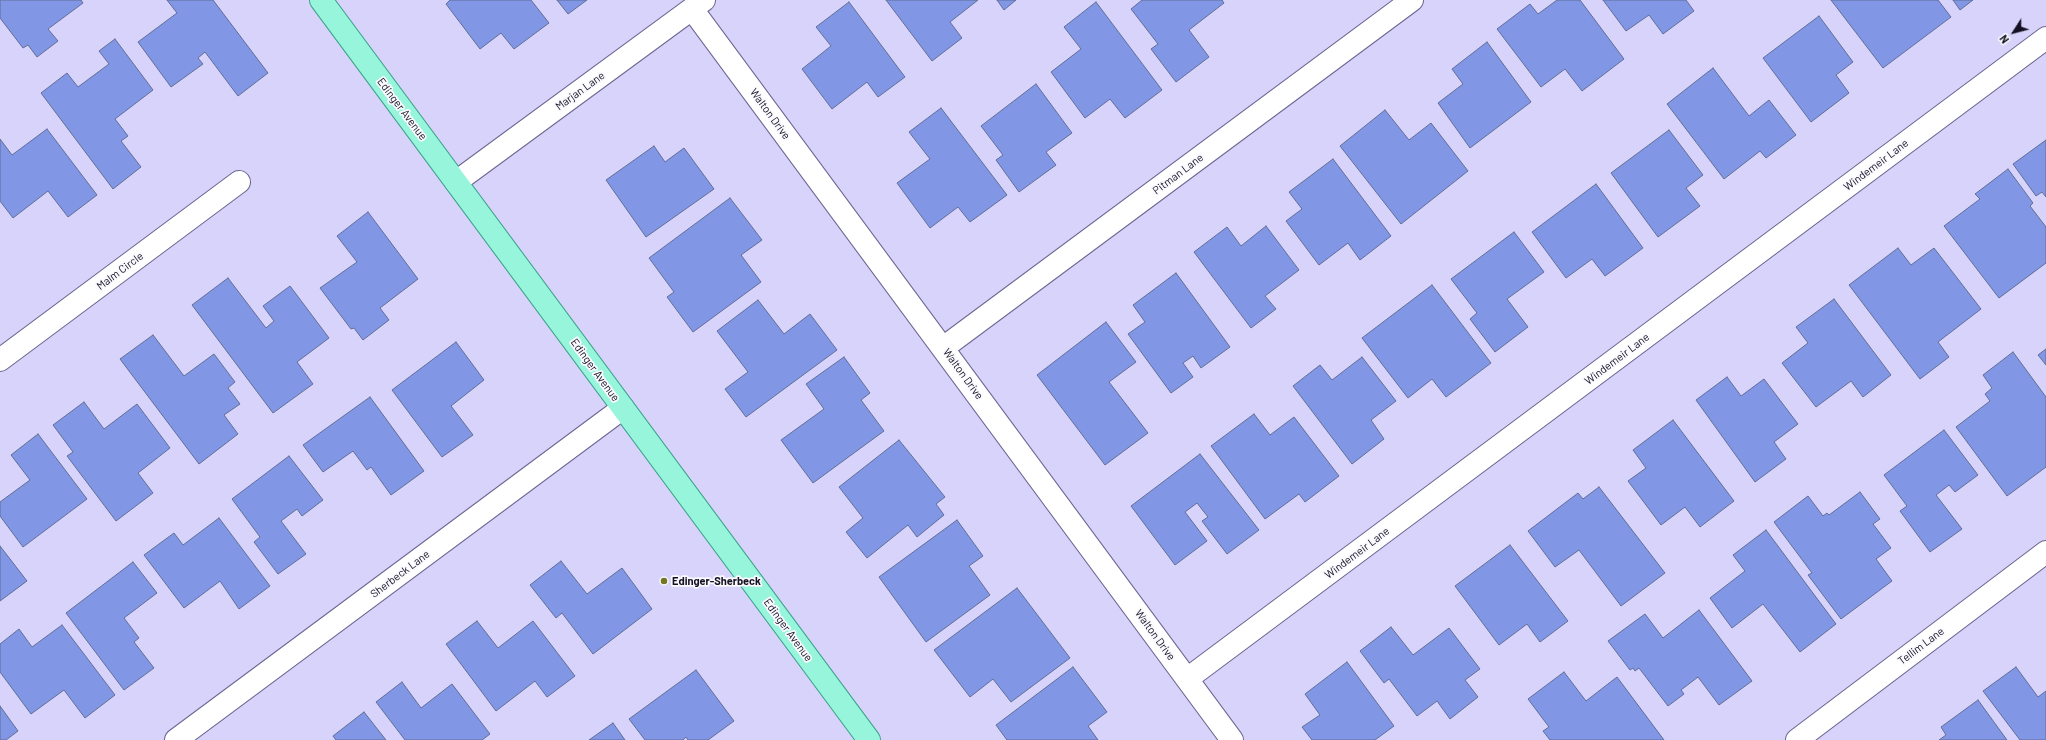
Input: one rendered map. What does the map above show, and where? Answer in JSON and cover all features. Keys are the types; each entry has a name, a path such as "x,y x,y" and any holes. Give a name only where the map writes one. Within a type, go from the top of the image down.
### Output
{"main road":[{"name":"Edinger Avenue","path":"321,0 869,740"}],"street":[{"name":"Pitman Lane","path":"943,348 1412,0"},
{"name":"Marjan Lane","path":"456,182 698,4"},
{"name":"Walton Drive","path":"698,4 943,348 1232,740"},
{"name":"Windemeir Lane","path":"1188,679 2046,38"},
{"name":"Malm Circle","path":"0,360 239,182"},
{"name":"Sherbeck Lane","path":"176,740 623,408"},
{"name":"Tellim Lane","path":"1797,740 2046,552"}],"building":[{"path":"0,0 81,0 83,3 48,29 58,41 37,57 28,45 23,48 0,18"},
{"path":"167,0 213,0 268,73 238,96 205,52 198,58 203,64 171,87 138,42 177,13"},
{"path":"450,0 531,0 549,23 514,49 501,33 480,49 446,4"},
{"path":"557,0 587,0 568,14"},
{"path":"886,0 978,0 950,22 962,38 932,61"},
{"path":"997,0 1016,0 1004,10"},
{"path":"1142,0 1222,0 1224,3 1189,30 1209,57 1176,82 1151,49 1158,44 1131,9"},
{"path":"1557,0 1580,0 1624,59 1582,91 1565,69 1541,87 1497,29 1530,4 1538,14"},
{"path":"1603,0 1686,0 1694,11 1663,34 1649,15 1626,31"},
{"path":"1831,0 1938,0 1951,17 1883,68"},
{"path":"1953,0 1973,0 1960,10"},
{"path":"849,2 905,77 878,97 867,82 832,109 802,69 831,46 816,27"},
{"path":"1096,2 1162,90 1125,118 1110,99 1085,118 1051,72 1081,49 1064,27"},
{"path":"1819,16 1853,62 1836,75 1849,93 1811,122 1763,58"},
{"path":"115,39 153,90 115,119 128,136 121,141 141,167 113,189 41,93 67,73 78,87 109,64 99,51"},
{"path":"1487,42 1531,102 1470,148 1438,103 1463,84 1452,69"},
{"path":"1713,68 1749,116 1769,100 1796,135 1766,158 1760,151 1724,179 1667,104"},
{"path":"1036,84 1072,133 1046,152 1056,165 1019,192 996,160 1003,155 981,126"},
{"path":"941,108 1007,195 970,222 958,207 930,228 897,183 930,159 909,132"},
{"path":"1385,110 1409,140 1431,123 1468,171 1401,224 1340,146"},
{"path":"47,129 97,195 68,217 48,191 13,218 0,201 0,139 12,155"},
{"path":"1669,130 1703,175 1686,188 1700,206 1658,237 1611,173"},
{"path":"2046,140 2046,197 2042,192 2036,196 2013,164"},
{"path":"654,146 665,162 684,148 714,189 646,237 606,180"},
{"path":"1333,159 1391,236 1360,260 1348,243 1319,265 1286,221 1302,209 1289,192"},
{"path":"2008,169 2033,203 2030,206 2046,227 2046,263 1999,298 1944,226 1980,199 1975,194"},
{"path":"1596,184 1643,248 1605,276 1592,259 1566,278 1532,232"},
{"path":"730,198 762,240 741,255 761,282 693,332 667,297 674,292 649,258"},
{"path":"368,212 418,279 380,308 389,320 363,340 354,328 351,329 320,288 357,262 337,236"},
{"path":"1266,226 1299,270 1265,296 1276,309 1251,328 1194,252 1227,227 1241,246"},
{"path":"1514,232 1544,272 1507,299 1528,327 1495,352 1470,319 1477,313 1451,279"},
{"path":"1898,248 1911,265 1934,248 1981,309 1938,342 1949,357 1920,379 1849,285"},
{"path":"1176,273 1230,347 1201,368 1193,356 1183,363 1193,377 1171,393 1128,334 1145,322 1133,305"},
{"path":"228,278 266,328 274,321 263,306 290,286 329,338 297,362 313,384 273,413 192,305"},
{"path":"1432,285 1491,363 1446,397 1432,379 1408,398 1362,338"},
{"path":"1834,299 1891,375 1863,397 1851,381 1816,407 1782,363 1808,343 1796,327"},
{"path":"758,300 784,334 810,314 837,350 746,417 725,389 748,372 717,331"},
{"path":"1106,322 1136,362 1109,382 1148,433 1105,465 1037,375"},
{"path":"153,335 184,376 214,354 235,382 228,388 240,404 224,415 238,434 199,464 120,359"},
{"path":"456,342 484,380 451,406 473,435 442,457 392,390"},
{"path":"2046,349 2046,365 2038,355"},
{"path":"2013,352 2046,397 2046,467 2007,496 1956,427 1990,401 1985,394 1992,388 1983,375"},
{"path":"844,357 870,393 861,400 884,431 813,483 781,440 824,409 806,384"},
{"path":"1362,357 1396,401 1371,420 1384,439 1352,464 1293,386 1320,365 1332,380"},
{"path":"1727,377 1741,396 1764,379 1798,424 1774,442 1786,459 1755,482 1696,400"},
{"path":"370,397 424,471 391,495 371,467 367,470 353,451 323,472 303,445"},
{"path":"84,402 104,429 137,404 170,448 138,473 153,493 116,521 67,456 73,452 53,425"},
{"path":"1254,414 1270,435 1294,417 1339,476 1305,502 1299,494 1265,519 1211,446"},
{"path":"1673,420 1734,501 1700,527 1685,507 1661,525 1628,481 1646,468 1633,450"},
{"path":"1944,430 1978,475 1955,492 1949,485 1936,495 1962,529 1930,552 1900,511 1907,506 1884,475"},
{"path":"38,434 87,499 23,547 0,516 0,502 30,480 11,455"},
{"path":"899,440 945,497 936,504 944,515 917,537 908,525 867,558 846,532 863,518 839,487"},
{"path":"1200,454 1259,530 1227,554 1202,521 1208,517 1197,503 1185,512 1207,541 1175,565 1131,506"},
{"path":"289,456 323,500 302,516 297,509 281,521 306,554 278,574 254,542 260,537 232,499"},
{"path":"1599,487 1665,573 1621,606 1579,550 1555,567 1528,531 1578,493 1583,499"},
{"path":"1860,492 1880,519 1873,524 1891,548 1876,559 1892,581 1841,619 1808,575 1812,573 1774,522 1808,496 1823,516 1827,513 1829,515"},
{"path":"219,518 270,586 239,609 220,581 184,608 144,555 174,533 183,545"},
{"path":"957,520 983,556 969,566 990,595 926,642 879,577"},
{"path":"1766,530 1836,624 1800,652 1763,604 1732,628 1710,598 1745,571 1733,555"},
{"path":"1510,545 1568,621 1540,642 1527,624 1499,645 1455,586"},
{"path":"0,546 27,581 0,601"},
{"path":"561,561 587,594 622,568 652,609 593,654 562,613 556,618 530,585"},
{"path":"133,562 157,593 124,618 139,638 134,642 154,668 124,690 66,613"},
{"path":"1017,588 1070,658 1011,702 993,679 970,697 934,650"},
{"path":"1699,610 1752,681 1719,705 1698,677 1681,690 1684,694 1668,706 1639,668 1635,671 1633,668 1630,670 1608,641 1645,614 1663,638"},
{"path":"477,621 498,648 533,621 575,676 547,697 535,681 496,711 446,644"},
{"path":"62,625 115,695 85,718 64,690 31,714 0,672 0,644 19,629 32,647"},
{"path":"1391,627 1413,655 1449,628 1480,669 1465,680 1478,697 1450,719 1437,701 1417,716 1389,679 1384,683 1360,651"},
{"path":"1347,662 1394,726 1375,740 1312,740 1302,727 1320,715 1305,694"},
{"path":"1073,667 1107,712 1088,726 1098,740 1007,740 996,725"},
{"path":"2016,667 2038,697 2046,691 2046,740 2020,740 1983,691"},
{"path":"696,670 734,721 708,740 688,740 686,737 683,740 645,740 629,719"},
{"path":"1564,672 1586,701 1617,677 1664,740 1550,740 1543,731 1549,727 1528,699"},
{"path":"402,682 421,708 452,684 490,734 482,740 405,740 376,702"},
{"path":"1978,700 2007,740 1939,740 1946,735 1941,727"},
{"path":"0,706 18,731 6,740 0,740"},
{"path":"364,712 386,740 336,740 333,736"},
{"path":"613,723 625,740 589,740"}],"place":[{"name":"Edinger-Sherbeck","path":"664,581"}]}
